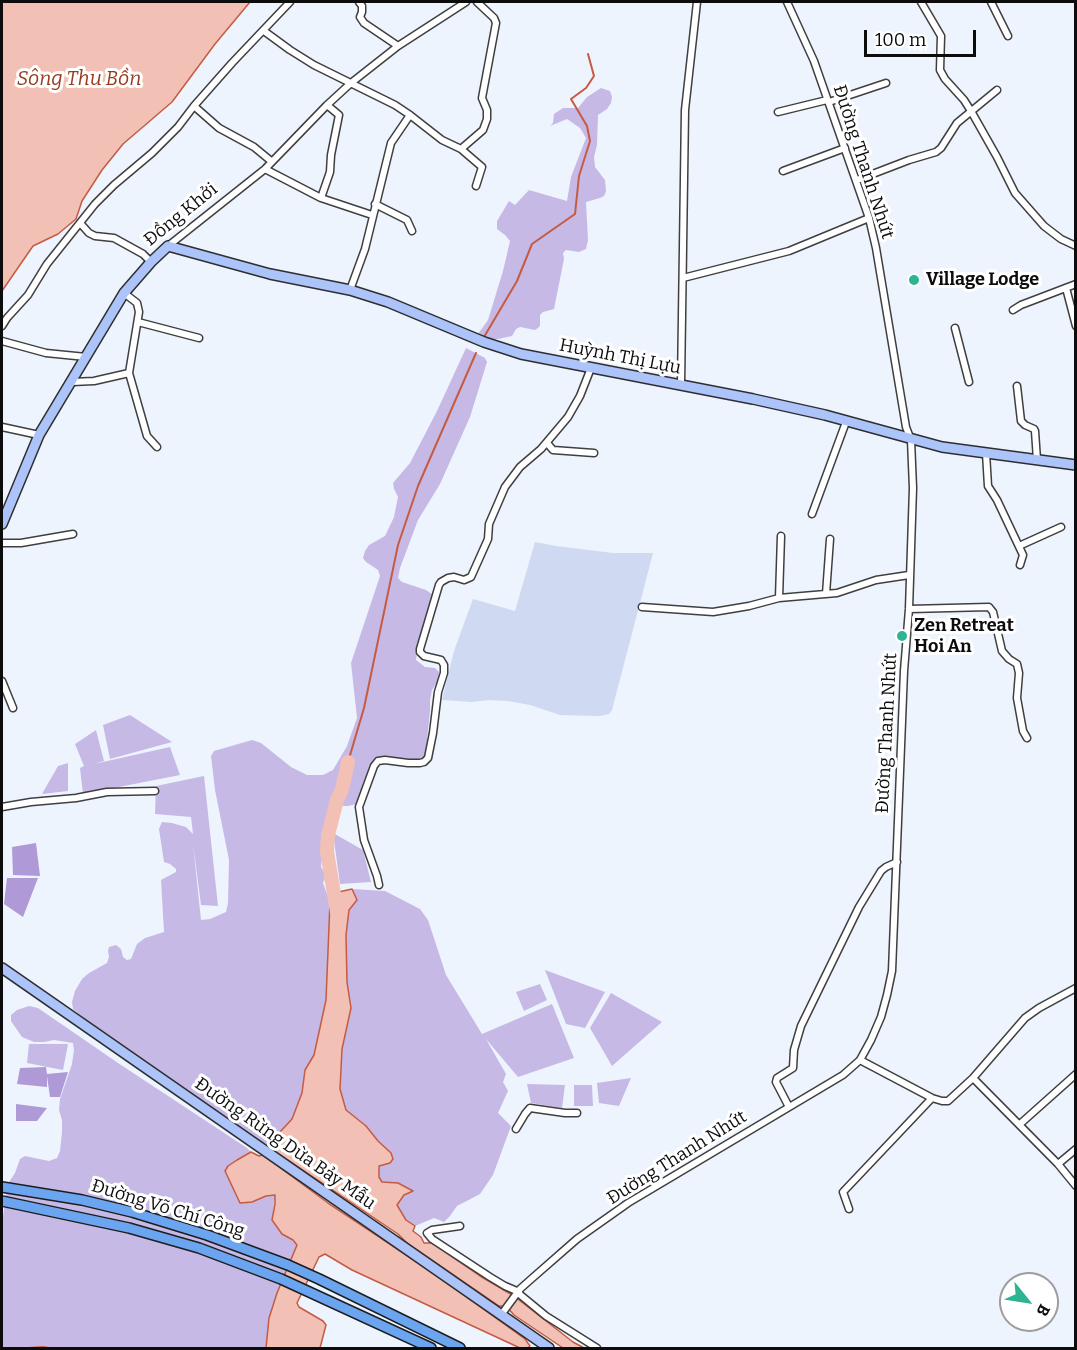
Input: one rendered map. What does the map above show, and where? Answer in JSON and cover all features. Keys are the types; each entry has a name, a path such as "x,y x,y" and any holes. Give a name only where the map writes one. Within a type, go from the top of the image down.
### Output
{"main road":[{"name":"Đường Võ Chí Công","path":"2,1187 82,1200 132,1212 207,1235 288,1265 385,1312"},
{"name":"Đường Võ Chí Công","path":"2,1201 129,1228 199,1248 281,1279 379,1323"},
{"path":"385,1312 460,1348"},
{"path":"379,1323 431,1348"}],"street":[{"path":"2,326 28,295 47,264 101,197 171,134 248,46 291,2"},
{"path":"360,2 362,12 360,17 364,23 399,46"},
{"name":"Đồng Khởi","path":"2,521 39,435 124,293 151,262 265,170 271,161 351,83 399,46 466,2"},
{"path":"461,148 483,130 487,119 487,110 482,98 496,23 494,18 477,2"},
{"path":"681,385 685,110 697,2"},
{"name":"Đường Thanh Nhứt","path":"502,1314 526,1283 577,1239 628,1203 843,1075 860,1060 871,1040 887,995 897,862 904,671 909,609 913,488 911,440 906,428 869,218 806,43 787,2"},
{"path":"921,2 941,36 940,70 964,100 1015,193 1044,226 1061,239 1076,246"},
{"path":"991,2 1008,36"},
{"path":"264,31 306,60 395,105 442,141 461,148 482,167 476,186"},
{"path":"778,112 828,101 886,83"},
{"path":"856,180 936,152 957,123 997,90"},
{"path":"321,198 330,172 339,115 327,105"},
{"path":"194,106 219,128 254,147 271,161"},
{"path":"350,290 365,249 391,143 410,115"},
{"path":"783,171 845,148"},
{"path":"265,170 321,198 372,215"},
{"path":"375,204 407,220 412,231"},
{"path":"683,278 789,251 869,218"},
{"path":"80,223 89,233 114,238 143,254 151,262"},
{"name":"Huỳnh Thị Lựu","path":"168,246 270,274 350,290 387,302 493,346 544,359 753,399 942,447 1076,465"},
{"path":"1013,310 1076,284"},
{"path":"1066,288 1076,326"},
{"path":"124,293 137,303 139,312 129,373 147,436 156,447"},
{"path":"138,322 199,338"},
{"path":"954,328 969,382"},
{"path":"2,341 46,353 86,357"},
{"path":"378,885 364,840 359,807 378,761 420,763 428,758 444,665 441,660 424,656 420,649 439,585 448,578 464,580 471,578 488,539 489,524 505,487 520,467 547,443 568,417 575,407 591,368"},
{"path":"72,382 93,381 129,373"},
{"path":"1017,386 1022,421 1035,431 1037,460"},
{"path":"812,514 846,422"},
{"path":"2,427 39,435"},
{"path":"547,443 553,450 594,453"},
{"path":"986,453 987,486 997,500 1023,555 1020,565"},
{"path":"1019,546 1061,526"},
{"path":"2,543 21,543 73,534"},
{"path":"779,598 781,536"},
{"path":"826,594 830,539"},
{"path":"642,607 713,612 779,598 837,593 876,580 909,575"},
{"path":"909,609 989,607 993,612 1002,651 1017,664 1019,673 1017,698 1023,731 1027,738"},
{"path":"2,681 13,708"},
{"path":"2,807 107,792 155,791"},
{"path":"789,1107 776,1082 777,1078 793,1068 801,1026 859,907 881,871 897,862"},
{"name":"Đường Rừng Dừa Bảy Mẫu","path":"2,968 549,1348"},
{"path":"860,1060 932,1098 948,1101 973,1078 1025,1018 1076,988"},
{"path":"1020,1124 1076,1074"},
{"path":"973,1078 1020,1124 1076,1185"},
{"path":"849,1209 843,1192 932,1098"},
{"path":"516,1129 530,1108 577,1113"},
{"path":"1058,1164 1076,1149"},
{"path":"460,1226 432,1230 427,1233 432,1239 597,1348"},
{"path":"379,1323 385,1312"}],"shaded area":[{"path":"601,88 610,91 612,97 607,109 598,115 597,145 594,157 595,167 605,180 606,191 604,196 586,202 588,240 586,249 579,252 566,250 563,253 564,259 554,309 540,315 538,328 535,330 520,327 512,336 498,339 478,334 488,320 510,241 497,229 497,221 509,201 515,205 529,190 567,201 571,177 586,138 580,128 567,119 550,126 553,123 554,114 563,108 578,108 587,97"},
{"path":"466,348 485,358 487,362 470,417 440,484 418,520 398,578 402,582 426,590 433,595 416,660 425,667 435,668 440,678 432,690 430,700 425,760 420,766 379,761 361,803 332,806 324,830 321,867 326,876 323,883 330,902 326,1000 314,1055 305,1070 302,1093 292,1119 267,1146 84,1018 73,1009 72,1002 82,979 107,963 109,947 116,945 121,949 123,957 127,960 131,959 137,944 145,938 164,932 161,880 176,872 176,869 164,862 159,829 162,822 172,823 186,827 193,834 191,817 155,814 156,786 204,776 218,906 201,905 193,844 201,920 226,912 228,903 229,860 215,790 211,756 214,751 252,740 261,743 291,767 307,775 323,775 333,770 347,746 357,718 351,663 380,576 378,570 363,558 365,551 369,545 385,536 394,517 398,497 393,483 410,463"},
{"path":"535,542 613,553 653,553 612,710 609,714 600,716 560,715 530,705 508,701 442,700 454,651 473,599 515,611"},
{"path":"130,715 172,742 110,759 103,725"},
{"path":"96,730 104,761 94,764 170,747 180,775 83,794 80,768 84,766 75,744"},
{"path":"68,763 68,791 42,794 58,766"},
{"path":"333,833 363,850 371,882 340,884"},
{"path":"36,843 40,876 13,875 12,847"},
{"path":"7,878 38,878 23,917 4,904"},
{"path":"352,889 385,891 420,909 428,920 446,975 482,1034 552,1004 574,1058 518,1077 486,1039 506,1074 503,1082 508,1091 498,1113 511,1126 493,1175 480,1194 457,1206 444,1222 434,1218 415,1226 406,1220 397,1205 404,1195 412,1191 398,1183 382,1182 379,1177 379,1166 393,1159 391,1153 366,1126 346,1110 340,1089 342,1049 351,1008 347,982 346,935 349,910 357,900"},
{"path":"545,970 605,992 585,1028 566,1024"},
{"path":"540,984 547,1000 524,1011 516,992"},
{"path":"611,993 662,1022 612,1066 590,1028"},
{"path":"29,1006 38,1008 251,1152 228,1166 225,1171 252,1202 275,1195 272,1221 282,1234 297,1245 269,1318 266,1348 2,1348 2,1225 7,1185 20,1159 25,1156 49,1161 57,1158 62,1132 60,1099 72,1064 74,1050 73,1043 54,1040 34,1042 22,1037 11,1021 11,1015"},
{"path":"29,1044 68,1044 63,1070 27,1063"},
{"path":"46,1067 47,1074 68,1072 60,1097 50,1097 47,1076 47,1087 17,1084 20,1068"},
{"path":"631,1078 619,1106 599,1103 597,1083"},
{"path":"527,1084 565,1085 562,1108 531,1103"},
{"path":"574,1085 592,1085 593,1106 574,1106"},
{"path":"16,1104 47,1108 37,1121 16,1121"}],"water":[{"name":"Sông Thu Bồn","path":"2,2 250,2 172,102 123,144 102,170 82,201 76,219 58,234 33,246 2,291"},
{"path":"352,889 357,900 349,910 346,935 347,982 351,1008 342,1049 340,1089 346,1110 366,1126 391,1153 393,1159 390,1163 379,1166 379,1177 382,1182 398,1183 413,1191 404,1195 397,1205 406,1220 415,1226 413,1231 421,1237 424,1243 432,1243 514,1296 584,1348 563,1348 514,1315 506,1306 499,1306 407,1243 398,1234 267,1146 292,1119 302,1093 305,1070 314,1055 326,1000 330,902 334,893"},
{"path":"251,1152 259,1156 263,1155 328,1203 429,1270 525,1339 530,1346 520,1348 352,1270 325,1254 319,1257 297,1303 299,1307 326,1325 320,1348 266,1348 269,1318 297,1245 282,1234 272,1220 275,1195 240,1203 225,1171 228,1166"}],"waterway":[{"path":"484,337 517,281 532,244 575,214 579,176 590,141 587,126 571,99 586,88 594,76 588,54"},
{"path":"348,762 364,708 398,545 418,486 476,353"},
{"path":"337,912 327,852 328,835 348,762"},
{"path":"28,1348 49,1348"}],"place":[{"name":"Village Lodge","path":"914,280"},
{"name":"Zen Retreat Hoi An","path":"902,636"}]}
